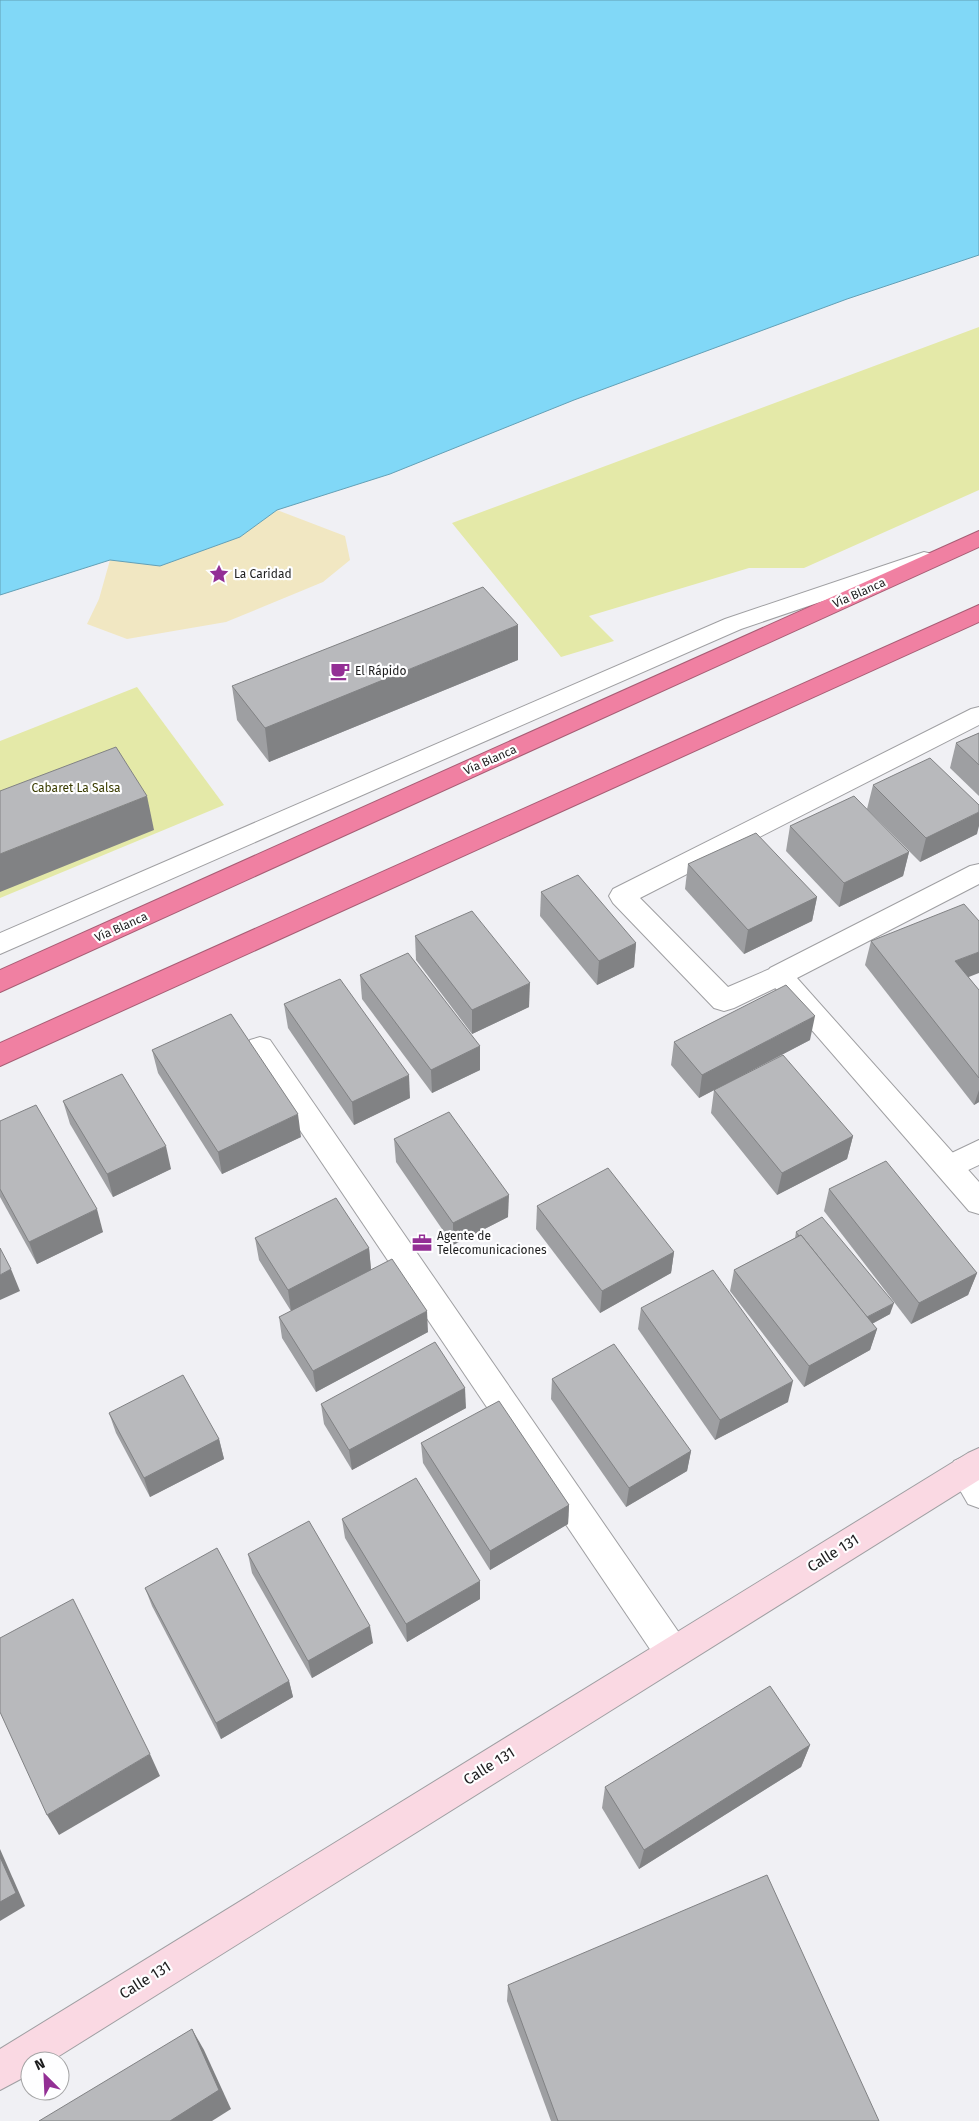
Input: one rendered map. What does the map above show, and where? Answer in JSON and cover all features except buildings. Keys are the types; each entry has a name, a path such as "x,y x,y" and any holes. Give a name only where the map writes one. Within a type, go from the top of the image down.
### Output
{"highway":[{"name":"Vía Blanca","path":"0,982 979,538"},
{"path":"0,1055 979,613"}],"street":[{"path":"0,944 733,624 954,549"},
{"path":"979,714 622,896 724,1001 780,975 979,873"},
{"path":"780,975 979,1202"},
{"path":"260,1048 672,1652"},
{"path":"949,1167 979,1152"},
{"name":"Calle 131","path":"0,2071 672,1652 974,1476"}],"green space":[{"path":"979,327 979,490 804,568 749,568 589,616 614,641 561,657 452,523"},
{"name":"Cabaret La Salsa","path":"137,687 224,805 0,898 0,741"}],"sand":[{"name":"La Caridad","path":"277,510 345,536 350,560 323,582 226,622 127,639 87,624 99,599 110,560 160,566 240,537"}],"water":[{"path":"0,0 979,0 979,255 847,299 574,400 390,474 277,510 240,537 160,566 110,560 0,595"}],"place":[{"name":"La Caridad","path":"219,574"},
{"name":"El Rápido","path":"340,671"},
{"name":"Agente de Telecomunicaciones","path":"422,1243"}]}
